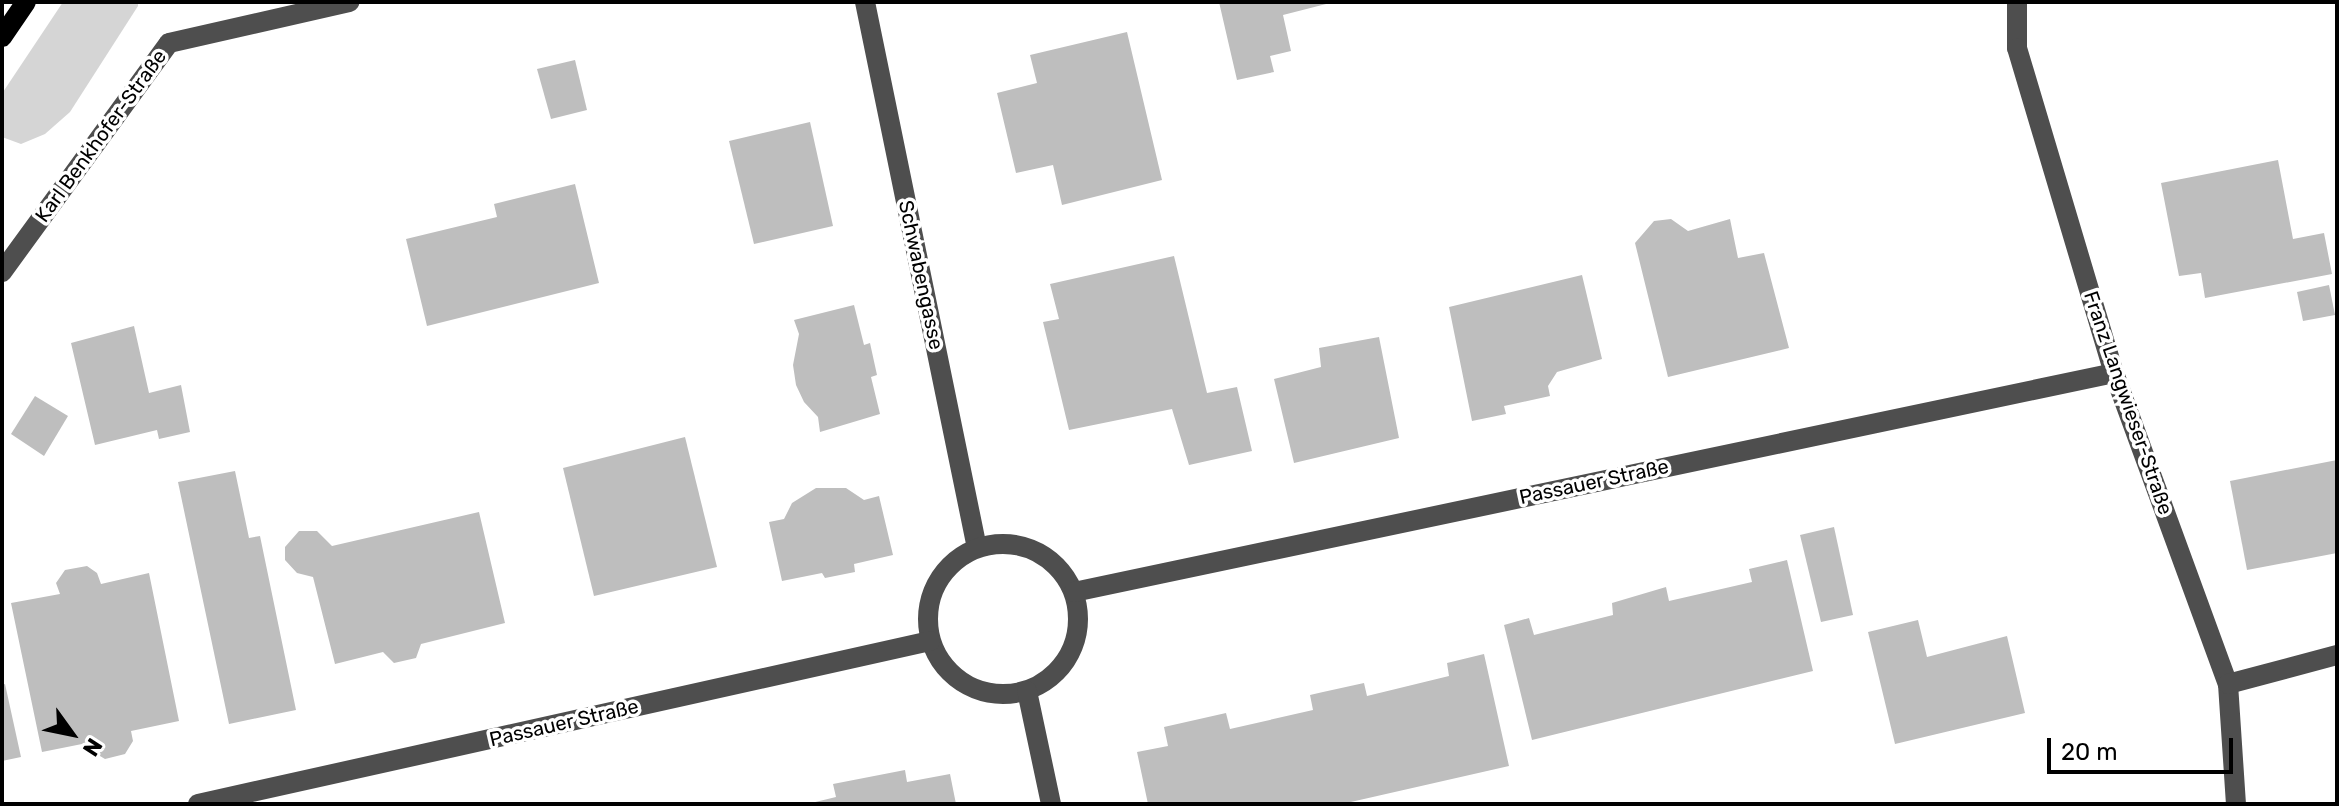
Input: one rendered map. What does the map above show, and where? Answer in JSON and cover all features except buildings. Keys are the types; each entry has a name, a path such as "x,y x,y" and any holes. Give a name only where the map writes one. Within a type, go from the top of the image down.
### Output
{"main road":[{"path":"2,37 26,2"}],"street":[{"name":"Karl Benkhofer-Straße","path":"4,262 169,43 349,2"},
{"name":"Schwabengasse","path":"865,2 977,548"},
{"name":"Franz Langwieser-Straße","path":"2017,2 2017,48 2114,373 2228,684 2236,804"},
{"name":"Passauer Straße","path":"1074,592 2114,373"},
{"path":"996,544 1022,546 1047,557 1061,569 1074,592 1079,615 1076,641 1064,664 1045,683 1027,691 1001,696 975,690 942,665 930,641 927,615 937,582 954,561 977,548 996,544"},
{"name":"Passauer Straße","path":"198,804 930,641"},
{"path":"2228,684 2337,655"},
{"path":"1027,691 1051,804"}],"shaded area":[{"path":"63,2 138,2 138,6 70,112 45,134 21,144 2,137 3,92"}]}
